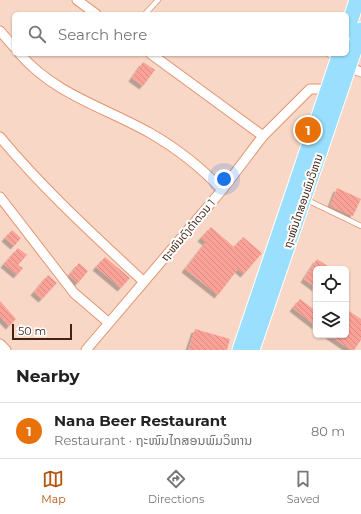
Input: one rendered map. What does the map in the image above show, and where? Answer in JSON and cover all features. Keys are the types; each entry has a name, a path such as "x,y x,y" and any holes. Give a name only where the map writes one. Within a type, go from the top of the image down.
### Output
{"highway":[{"path":"349,25 357,0"},
{"name":"ຖະໜົນໄກສອນພົມວິຫານ","path":"349,51 361,30"},
{"name":"ຖະໜົນໄກສອນພົມວິຫານ","path":"240,350 328,89 343,61"},
{"name":"ຖະໜົນໄກສອນພົມວິຫານ","path":"252,350 304,198 343,61"}],"street":[{"path":"80,1 94,12"},
{"path":"0,31 12,45"},
{"path":"22,56 38,72 56,84 86,102 156,137 184,156 222,190"},
{"path":"154,56 263,136"},
{"name":"ຖະໜົນດົງດຳດວນ 1","path":"86,350 222,190 263,136 310,89 328,89"},
{"path":"0,137 56,200 144,282"},
{"path":"0,197 74,293 109,323"},
{"path":"0,344 6,350"}],"lane":[{"path":"147,12 158,0"},
{"path":"304,198 361,226"}],"building":[{"path":"143,62 155,70 143,86 132,78"},
{"path":"337,188 361,199 353,216 330,206"},
{"path":"211,227 234,247 243,237 262,253 244,274 238,269 218,295 185,269 206,242 201,238"},
{"path":"12,230 21,238 14,246 5,238"},
{"path":"18,248 27,255 18,265 23,268 17,275 4,264"},
{"path":"105,257 130,278 121,288 96,267"},
{"path":"317,259 328,266 313,266 313,286 304,279"},
{"path":"79,263 88,271 78,283 69,275"},
{"path":"48,275 57,283 42,299 34,292"},
{"path":"300,299 313,309 313,324 293,308"},
{"path":"0,301 16,319 9,326 0,316"},
{"path":"349,311 361,319 361,340 354,350 351,350 333,338 349,338"},
{"path":"195,329 230,339 227,350 188,350"}],"place":[{"name":"Nana Beer Restaurant","path":"308,130"}]}
